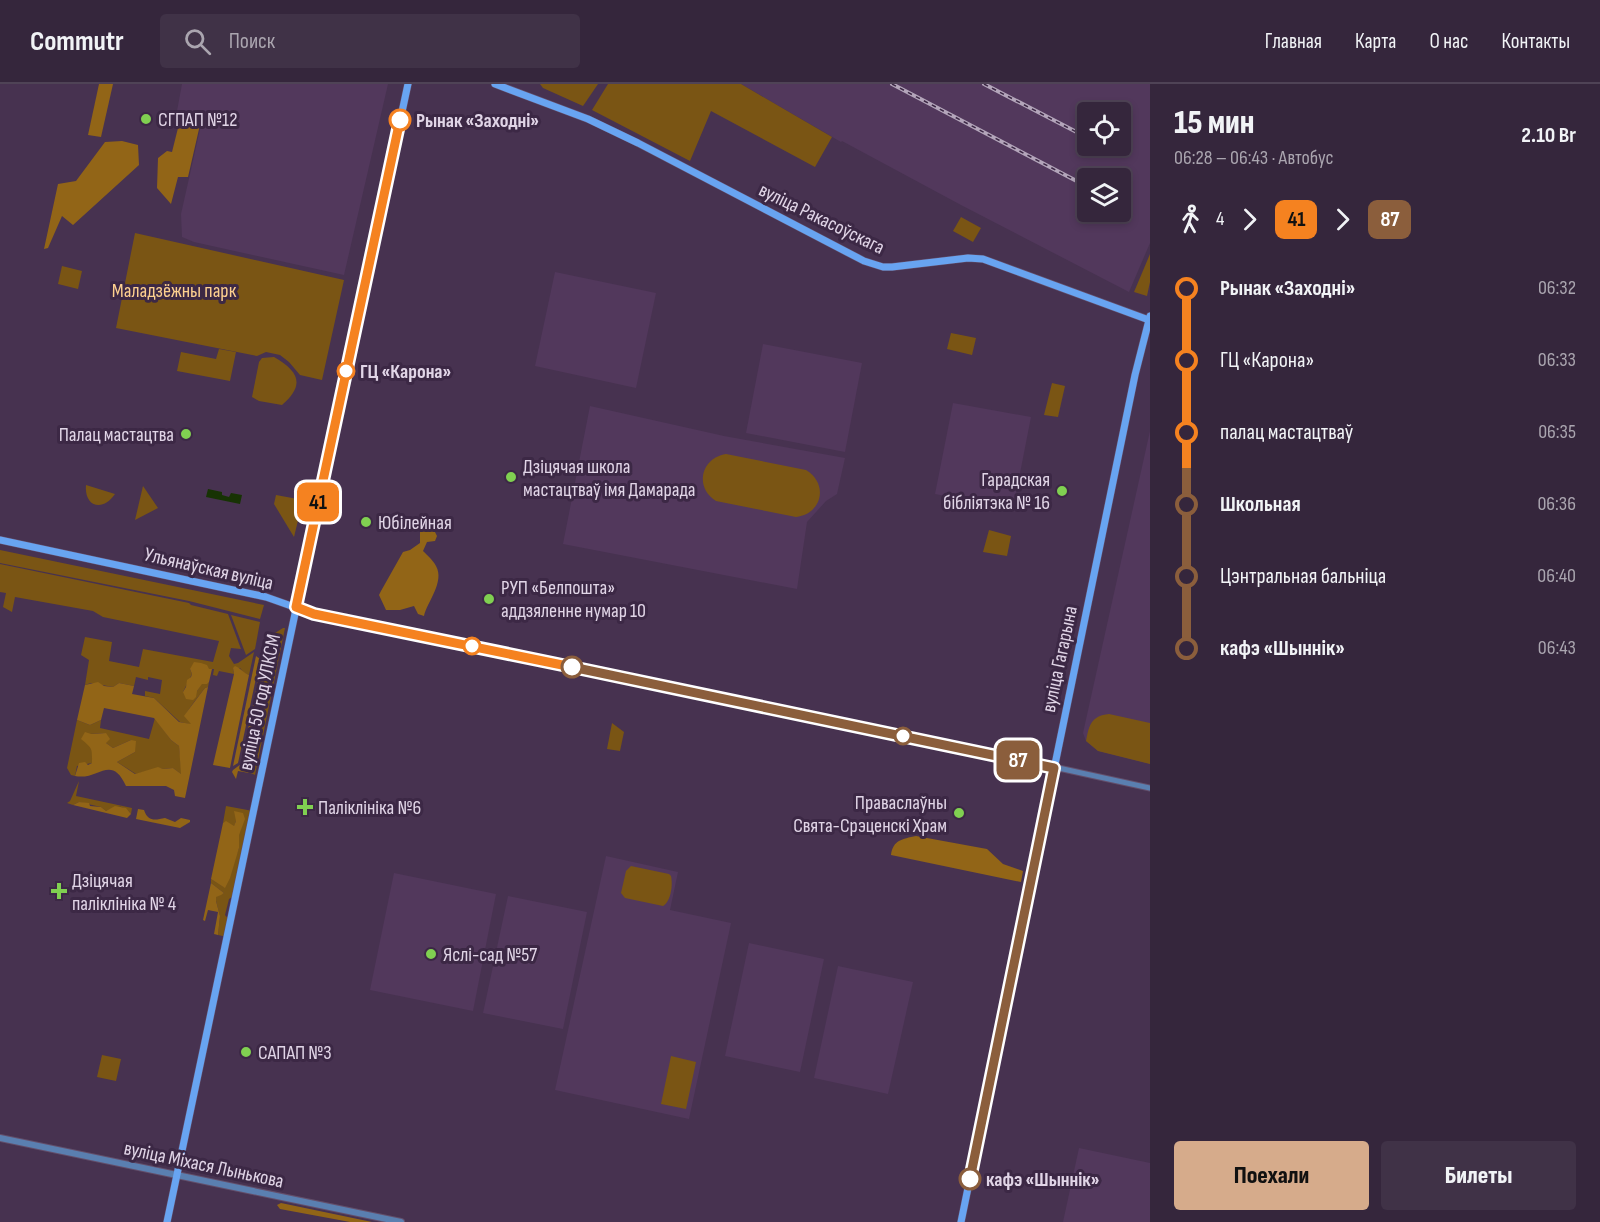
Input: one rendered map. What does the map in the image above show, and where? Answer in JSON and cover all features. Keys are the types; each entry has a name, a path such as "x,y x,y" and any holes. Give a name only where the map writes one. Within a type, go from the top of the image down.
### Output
{"main road":[{"name":"вуліца 50 год УЛКСМ","path":"167,1222 408,84"},
{"name":"вуліца Ракасоўскага","path":"495,84 588,119 864,261 883,267 892,267 968,258 983,259 1149,318"},
{"name":"вуліца Гагарына","path":"961,1222 1149,318"},
{"name":"Ульянаўская вуліца","path":"0,540 266,597 323,615 1054,768"}],"street":[{"name":"Ульянаўская вуліца","path":"1054,768 1150,788"},
{"name":"вуліца Міхася Лынькова","path":"0,1138 401,1222"}],"shaded area":[{"path":"99,84 113,84 101,137 88,135"},
{"path":"182,84 388,84 344,275 194,242 182,237 181,214 203,116 177,111"},
{"path":"741,84 1150,84 1150,243 1129,292 842,141"},
{"path":"177,111 202,116 188,177 178,177 171,204 157,188 158,158 167,151 172,152 179,124 175,123"},
{"path":"122,141 138,145 139,165 73,225 62,216 48,248 44,249 58,184 76,181 105,142"},
{"path":"555,272 656,293 636,388 535,366"},
{"path":"763,344 862,363 845,452 746,433"},
{"path":"953,403 1031,417 1013,509 935,494"},
{"path":"590,406 724,436 845,458 837,494 826,501 807,522 797,589 563,544"},
{"path":"1150,431 1150,764 1098,751 1086,741 1083,733"},
{"path":"208,489 222,492 222,495 229,497 231,493 242,495 240,504 206,497"},
{"path":"426,527 434,530 437,536 435,541 427,542 423,551 436,566 438,579 424,616 418,614 414,606 400,610 386,610 379,595 403,552 420,543 420,532"},
{"path":"256,656 260,659 238,763 233,766"},
{"path":"262,661 265,672 251,737 250,755 245,765 249,773 238,771 236,779 232,772 241,764"},
{"path":"194,662 207,665 209,669 212,669 209,682 202,684 193,700 186,699 183,692 187,680 191,677 190,669"},
{"path":"235,666 249,675 230,768 213,765"},
{"path":"98,682 104,686 113,687 119,683 134,686 132,694 154,698 179,722 191,724 184,716 208,687 185,798 175,796 174,790 166,786 126,786 115,771 104,770 83,777 75,776 79,763 85,762 88,765 92,763 91,749 81,739 85,732 106,733 110,739 106,743 113,748 131,740 136,741 135,752 117,762 135,774 158,767 173,768 181,774 179,746 171,740 154,718 104,708 101,720 90,725 77,720 85,685"},
{"path":"79,802 101,807 106,811 115,806 126,808 131,814 127,818 73,805"},
{"path":"138,809 144,810 152,819 165,818 175,822 181,818 190,820 190,822 180,828 136,819"},
{"path":"234,811 243,813 245,819 239,835 239,848 225,888 211,879 223,823 226,821 234,826 236,821"},
{"path":"916,836 987,849 1003,864 1023,871 1021,882 891,855 896,843"},
{"path":"606,856 678,872 670,910 731,923 689,1119 555,1090"},
{"name":"Яслі-сад №57","path":"394,873 496,894 473,1011 370,990"},
{"path":"211,883 224,893 216,897 220,916 218,935 214,934 218,912 208,910 205,921 203,920"},
{"path":"508,896 587,912 563,1029 483,1013"},
{"path":"749,943 824,959 800,1072 725,1056"},
{"path":"838,966 913,982 888,1094 814,1078"},
{"path":"1079,1148 1150,1163 1150,1222 1063,1222"},
{"path":"281,1203 372,1222 350,1222 280,1209 277,1205"}],"green space":[{"path":"540,84 598,84 583,106 543,88"},
{"path":"608,84 741,84 832,137 815,167 711,111 690,161 592,110"},
{"path":"961,217 981,228 973,242 953,231"},
{"name":"Маладзёжны парк","path":"135,233 344,280 322,380 300,375 280,355 266,352 257,356 116,328"},
{"path":"1150,254 1150,282 1147,296 1134,292"},
{"path":"62,266 82,271 78,289 58,284"},
{"path":"951,333 976,338 972,355 947,349"},
{"path":"219,349 236,352 230,381 177,371 181,352 216,359"},
{"path":"274,357 289,367 296,378 294,391 282,405 259,401 252,397 259,362 262,358"},
{"path":"1052,383 1065,386 1058,417 1044,415"},
{"path":"726,454 806,470 818,483 820,490 817,505 805,515 796,517 716,501 705,488 703,474 711,461"},
{"path":"86,485 115,494 105,503 95,504 88,498"},
{"path":"143,486 158,508 135,520"},
{"path":"276,495 303,500 294,537 274,504"},
{"path":"989,530 1011,536 1007,556 983,552"},
{"path":"0,550 264,605 260,619 189,601 0,563"},
{"path":"0,564 189,603 228,614 241,649 231,648 229,656 234,664 254,652 249,675 240,668 233,668 234,674 219,671 217,676 213,675 214,669 190,669 192,674 183,692 197,691 202,683 209,682 208,687 185,716 193,725 180,722 154,698 145,696 145,691 160,694 162,680 136,677 134,686 119,683 113,687 91,683 85,685 89,660 81,655 85,637 112,642 109,661 139,667 143,649 213,662 219,641 103,617 93,611 15,597 12,612 3,607 6,593 0,592"},
{"path":"231,615 260,622 255,649 246,655"},
{"path":"285,628 255,775 246,769 245,765 250,754 254,719 265,675 262,661 267,638"},
{"path":"1109,714 1150,723 1150,764 1098,751 1086,741 1092,722 1098,717"},
{"path":"155,718 171,740 179,746 182,775 173,768 158,768 136,774 117,762 135,752 131,740 113,748 106,743 106,733 90,734 93,751 92,763 77,766 75,776 71,775 67,768 77,720 90,725 101,720 100,728 149,739"},
{"path":"612,723 624,732 620,751 607,749"},
{"path":"79,781 76,796 132,808 131,814 122,807 106,811 101,807 79,802 73,805 67,803"},
{"path":"226,806 253,811 235,895 229,899 225,915 230,921 227,937 218,935 220,916 216,896 224,893 211,883 211,879 224,887 239,848 236,821 234,827 226,822 223,823"},
{"path":"631,866 671,876 671,892 666,904 663,906 625,898 621,893 626,871"},
{"path":"102,1055 121,1059 116,1081 97,1077"},
{"path":"671,1056 696,1062 686,1109 661,1104"}],"railway":[{"path":"892,84 1077,181"},
{"path":"984,84 1077,132"}],"bus line":[{"name":"41","path":"400,120 296,607 314,614 572,667"},
{"name":"87","path":"572,667 1054,768 970,1179"}],"place":[{"name":"СГПАП №12","path":"146,119"},
{"name":"Рынак «Заходні»","path":"400,120"},
{"name":"ГЦ «Карона»","path":"346,371"},
{"name":"Палац мастацтва","path":"186,434"},
{"name":"Дзіцячая школа мастацтваў імя Дамарада","path":"511,477"},
{"name":"Гарадская бібліятэка № 16","path":"1062,491"},
{"name":"Юбілейная","path":"366,522"},
{"name":"РУП «Белпошта» аддзяленне нумар 10","path":"489,599"},
{"name":"Паліклініка №6","path":"305,807"},
{"name":"Праваслаўны Свята-Срэценскі Храм","path":"959,813"},
{"name":"Дзіцячая паліклініка № 4","path":"59,891"},
{"name":"Яслі-сад №57","path":"431,954"},
{"name":"САПАП №3","path":"246,1052"},
{"name":"кафэ «Шыннік»","path":"970,1179"}]}
